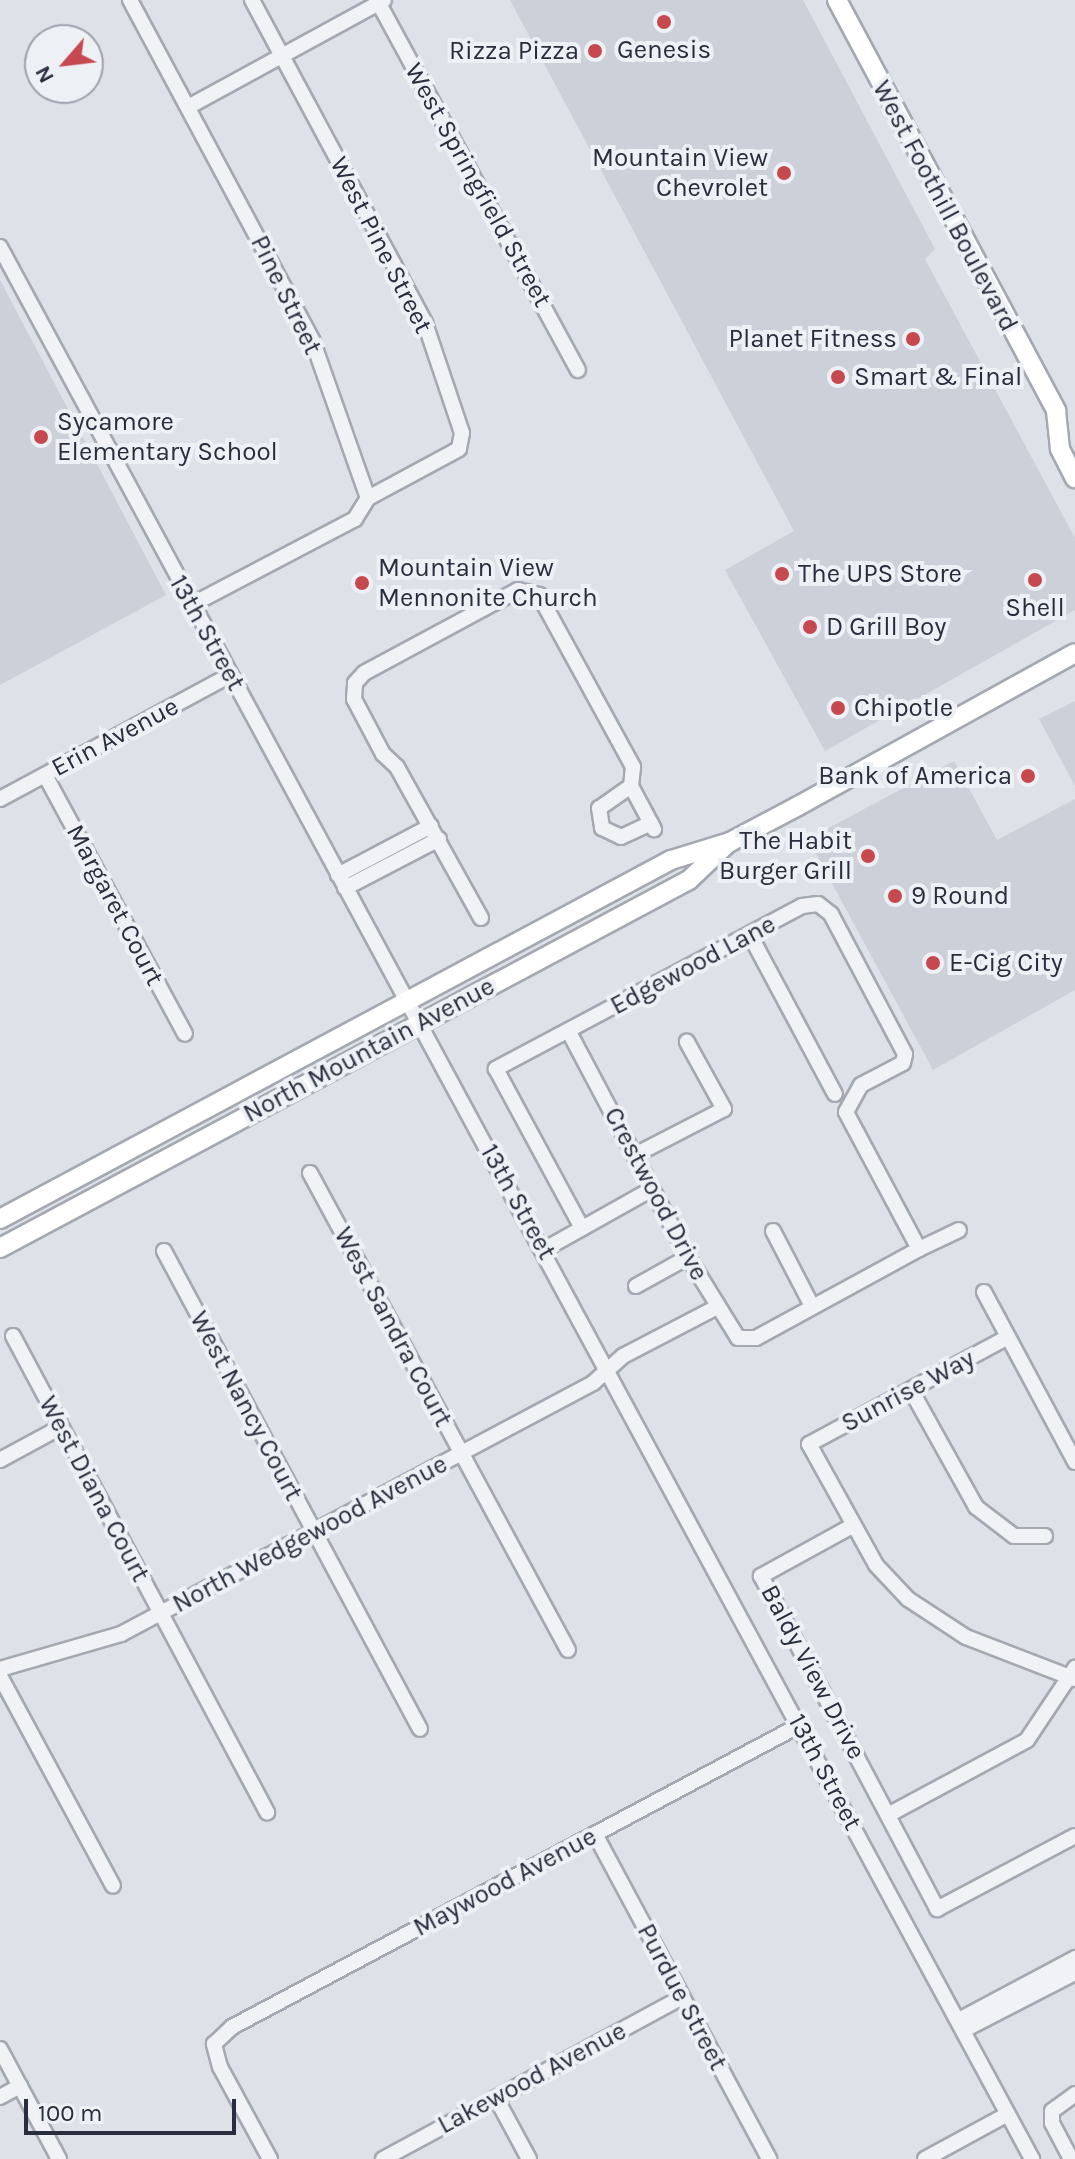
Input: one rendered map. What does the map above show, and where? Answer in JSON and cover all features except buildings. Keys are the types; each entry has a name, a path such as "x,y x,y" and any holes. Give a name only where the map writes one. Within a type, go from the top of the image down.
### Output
{"main road":[{"name":"West Foothill Boulevard","path":"837,0 1056,411 1060,449 1075,478"},
{"name":"West Foothill Boulevard","path":"1056,411 1075,425"},
{"name":"North Mountain Avenue","path":"0,1219 671,860 730,842 1075,653"},
{"name":"North Mountain Avenue","path":"0,1248 689,880 730,842"}],"street":[{"name":"Pine Street","path":"130,0 313,342 368,498"},
{"name":"West Pine Street","path":"252,0 425,323 462,433 459,449 368,498"},
{"path":"188,107 380,1"},
{"name":"West Springfield Street","path":"380,1 578,370"},
{"name":"13th Street","path":"0,247 191,605 545,1249 1032,2159"},
{"path":"191,605 355,519 368,498"},
{"path":"481,918 397,767 383,754 354,699 355,683 364,673 518,590 539,595 633,767 631,786 652,826 621,837 602,828 599,808 631,786"},
{"name":"Erin Avenue","path":"0,799 230,675"},
{"name":"Margaret Court","path":"45,775 185,1034"},
{"path":"342,882 435,833"},
{"name":"Edgewood Lane","path":"582,1228 496,1069 802,906 818,904 831,914 905,1054 903,1063 861,1085 846,1112 919,1249"},
{"path":"750,935 835,1094"},
{"name":"Crestwood Drive","path":"569,1032 688,1257 738,1338 756,1338 812,1306"},
{"path":"635,1155 724,1109 687,1042"},
{"name":"West Sandra Court","path":"310,1173 568,1650"},
{"path":"545,1249 652,1189"},
{"path":"773,1231 812,1306 959,1230"},
{"name":"West Nancy Court","path":"164,1251 420,1729"},
{"path":"636,1286 688,1257"},
{"path":"984,1292 1075,1462"},
{"name":"North Wedgewood Avenue","path":"0,1669 121,1634 161,1614 593,1383 608,1369 717,1307"},
{"name":"West Diana Court","path":"13,1336 267,1812"},
{"name":"Sunrise Way","path":"852,1526 809,1444 1008,1337"},
{"path":"911,1390 976,1507 1014,1536 1045,1536"},
{"path":"0,1460 61,1427"},
{"path":"852,1526 876,1565 938,1621 1073,1675 1027,1740 888,1815 937,1909 1075,1836"},
{"name":"Baldy View Drive","path":"852,1526 761,1576 888,1815"},
{"path":"0,1676 113,1886"},
{"name":"Maywood Avenue","path":"270,2159 220,2067 214,2044 232,2027 800,1725"},
{"name":"Purdue Street","path":"595,1834 769,2159"},
{"path":"962,2025 1073,1967"},
{"name":"Lakewood Avenue","path":"383,2159 682,1997"},
{"path":"0,2049 59,2159"},
{"path":"0,2097 20,2086"},
{"path":"1071,2159 1052,2123 1052,2111 1075,2094"},
{"path":"496,2098 529,2159"},
{"path":"925,2159 1008,2114"}],"shaded area":[{"path":"510,0 803,0 935,249 925,259 1075,538 1075,610 825,751 725,570 794,531"},
{"name":"Sycamore Elementary School","path":"0,280 166,595 0,685"},
{"path":"1075,701 1075,786 1039,719"},
{"path":"954,761 997,840 1075,799 1075,990 933,1070 808,839"}],"place":[{"name":"Genesis","path":"664,22"},
{"name":"Rizza Pizza","path":"595,51"},
{"name":"Mountain View Chevrolet","path":"784,173"},
{"name":"Planet Fitness","path":"913,339"},
{"name":"Smart & Final","path":"838,377"},
{"name":"Sycamore Elementary School","path":"41,437"},
{"name":"The UPS Store","path":"782,574"},
{"name":"Shell","path":"1035,580"},
{"name":"Mountain View Mennonite Church","path":"362,583"},
{"name":"D Grill Boy","path":"810,627"},
{"name":"Chipotle","path":"838,708"},
{"name":"Bank of America","path":"1028,776"},
{"name":"The Habit Burger Grill","path":"868,856"},
{"name":"9 Round","path":"895,896"},
{"name":"E-Cig City","path":"933,963"}]}
